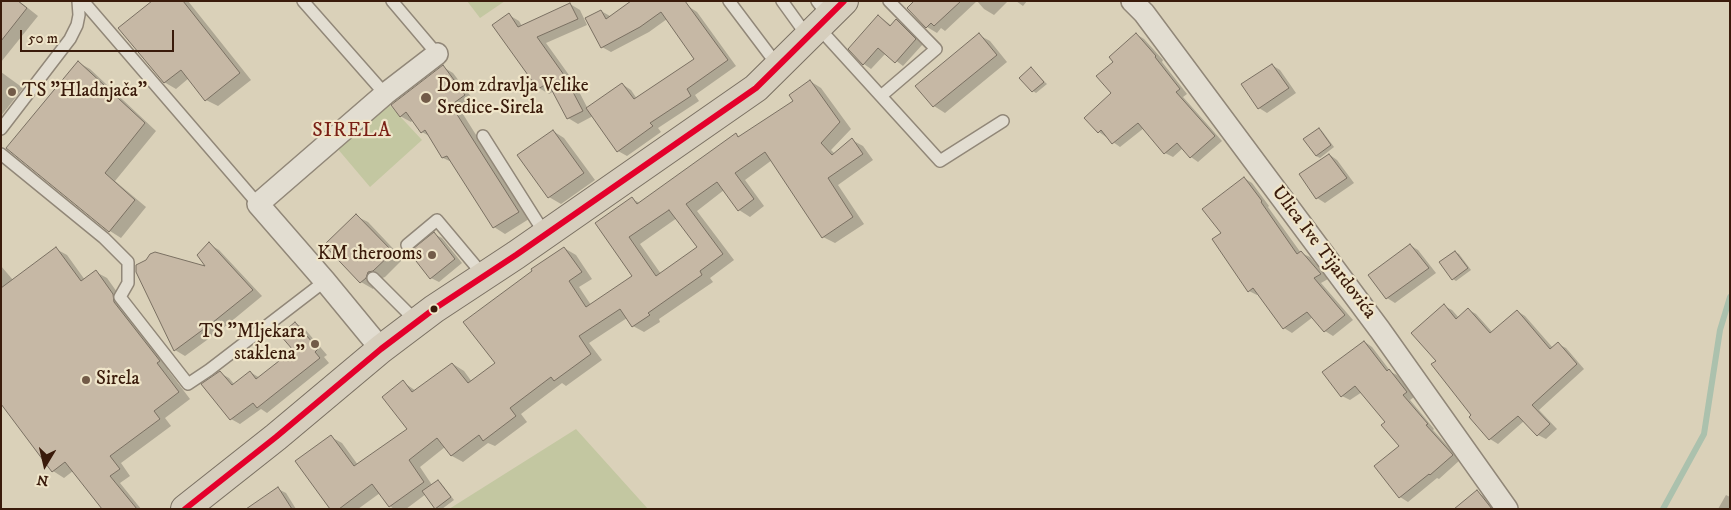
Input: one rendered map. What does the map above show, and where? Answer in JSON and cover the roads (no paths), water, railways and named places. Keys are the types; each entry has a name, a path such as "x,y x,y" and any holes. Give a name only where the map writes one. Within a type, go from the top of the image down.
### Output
{"main road":[{"path":"185,509 416,322 756,88 823,17"}],"street":[{"name":"Ulica Ive Tijardovića","path":"1132,1 1144,13 1380,330 1508,509"},
{"path":"381,349 258,204 385,94 437,54"}],"lane":[{"path":"1,129 70,39 77,25 79,15 78,1"},
{"path":"83,1 258,204"},
{"path":"303,1 385,94"},
{"path":"392,1 437,54"},
{"path":"729,1 778,66"},
{"path":"782,1 823,17 881,96 940,161 1003,120"},
{"path":"881,96 936,49 889,1"},
{"path":"483,136 545,234"},
{"path":"1,154 104,238 128,262 128,283 120,297 188,384 325,281"},
{"path":"406,245 437,220 484,276"},
{"path":"373,278 416,322"}],"waterway":[{"path":"1663,509 1704,434 1720,330 1730,297"}],"place":[{"name":"TS \"Hladnjača\"","path":"12,92"},
{"name":"Dom zdravlja Velike Sredice-Sirela","path":"426,98"},
{"name":"KM therooms","path":"432,255"},
{"name":"TS \"Mljekara staklena\"","path":"315,344"},
{"name":"Sirela","path":"86,380"}],"district":[{"name":"SIRELA","path":"352,132"}]}
